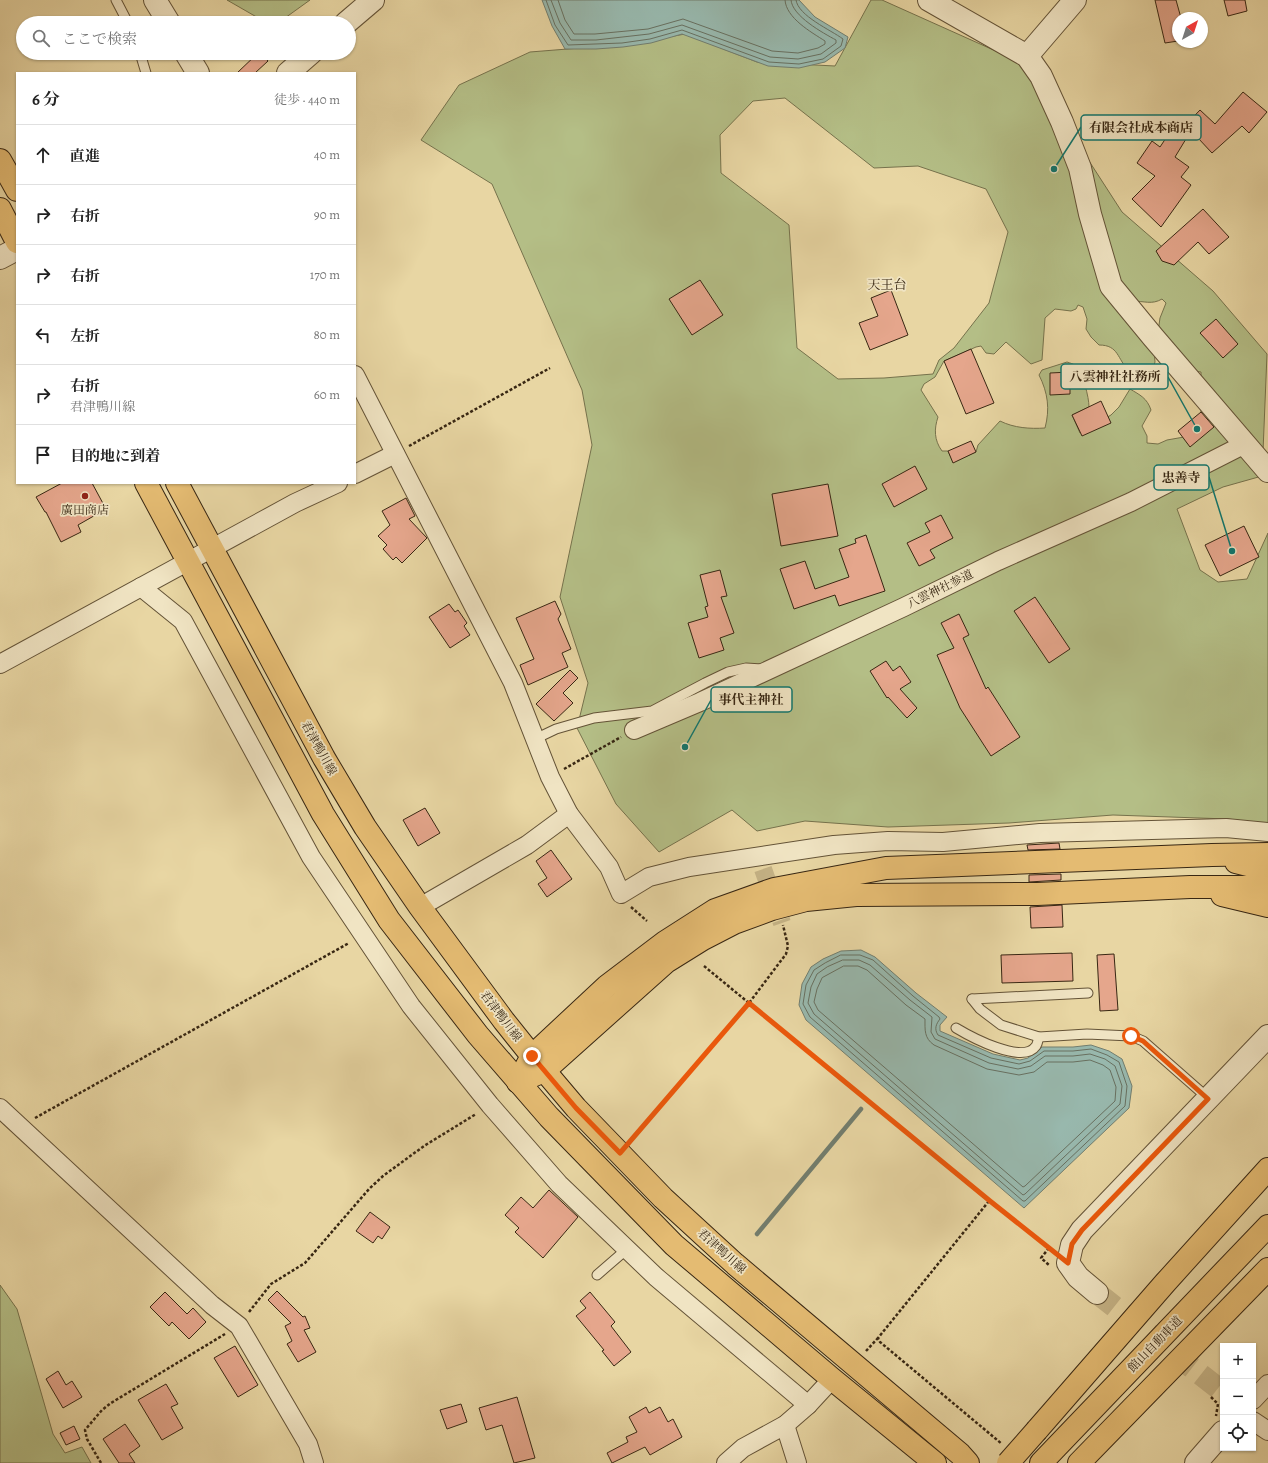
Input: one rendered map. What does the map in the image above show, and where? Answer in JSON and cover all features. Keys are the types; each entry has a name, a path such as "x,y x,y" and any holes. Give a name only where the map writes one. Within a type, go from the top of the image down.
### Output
{"main road":[{"path":"0,160 16,188"},
{"path":"0,209 16,240"},
{"path":"147,484 324,814 390,920 478,1035 549,1117 674,1245 832,1379 935,1463"},
{"name":"君津鴨川線","path":"178,484 324,758 365,827 420,907 504,1021 576,1108 663,1198 735,1264 954,1449 968,1463"},
{"path":"518,1082 538,1063 607,986 665,942 715,910 774,889 886,868 1268,854"},
{"path":"1212,855 1268,870"},
{"path":"538,1063 666,962 703,939 734,923 772,909 806,900 856,895 1037,894 1190,887 1268,888"},
{"path":"1190,887 1268,906"},
{"path":"1006,1454 1037,1430 1165,1283 1268,1170"},
{"name":"館山自動車道","path":"1041,1463 1268,1226"},
{"path":"1079,1463 1268,1270"}],"street":[{"path":"155,0 165,16"},
{"path":"354,16 373,0"},
{"path":"929,0 1027,56 1041,76 1062,122 1080,168 1090,214 1111,286 1268,471"},
{"path":"1027,56 1075,0"},
{"path":"190,60 197,72"},
{"path":"289,72 303,60"},
{"path":"0,258 16,250"},
{"path":"356,377 513,683 550,777 569,814 609,867 621,894 649,878 689,867 762,863 834,845 888,841 943,842 1040,833 1226,828 1268,832"},
{"name":"八雲神社参道","path":"634,730 700,702 904,607 998,561 1132,502 1245,444"},
{"path":"356,474 395,454"},
{"path":"0,664 295,503 336,484"},
{"path":"141,587 183,621 311,857 411,1006 490,1105 559,1184 656,1277 808,1405"},
{"path":"420,907 527,845 569,814"},
{"path":"1097,1294 1078,1277 1068,1263 1072,1244 1082,1230 1268,1036"},
{"path":"0,1108 212,1305 239,1326 308,1444 314,1463"},
{"path":"726,1463 743,1448 785,1425 808,1405 832,1379"},
{"path":"1256,1397 1268,1384"},
{"path":"1256,1423 1268,1431"},
{"path":"785,1425 797,1463"},
{"path":"1196,1463 1220,1435"}],"lane":[{"path":"116,0 124,16"},
{"path":"142,60 146,72"},
{"path":"535,739 556,729 594,718 652,711 728,672 746,668 768,670"},
{"path":"1088,993 972,999 980,1009 1001,1025 1039,1037 1087,1034 1131,1036 1143,1041 1208,1099"},
{"path":"956,1028 977,1040 999,1049 1023,1052 1036,1046 1039,1037"},
{"path":"597,1275 627,1249"}],"path":[{"path":"395,454 550,368"},
{"path":"550,777 634,730"},
{"path":"620,1153 749,1003 786,954 788,946 782,923"},
{"path":"20,1126 363,935"},
{"path":"704,966 990,1201 1068,1263"},
{"path":"101,1463 87,1439 85,1430 102,1410 111,1403 239,1326 271,1284 305,1263 369,1189 383,1176 424,1146 490,1105"},
{"path":"990,1201 878,1338 880,1342 1006,1454"}],"green space":[{"path":"227,0 310,0 288,16 255,16"},
{"path":"871,0 882,0 1027,65 1122,212 1213,291 1267,354 1262,476 1223,487 1177,509 1200,570 1218,582 1247,579 1268,533 1268,824 1228,819 1113,815 1009,823 888,827 805,821 757,831 732,810 659,852 616,804 577,728 588,683 560,597 592,445 582,390 492,184 421,140 459,85 530,52 630,44 685,34 757,62 835,66","holes":["785,98 874,168 918,166 986,189 1008,232 989,303 954,348 939,360 933,374 884,378 838,379 797,348 789,225 721,173 720,135 753,101","1162,299 1166,303 1160,318 1158,332 1193,371 1201,372 1201,416 1184,437 1167,440 1158,444 1147,443 1147,436 1142,426 1151,410 1145,400 1130,389 1119,407 1111,415 1080,433 1072,415 1089,407 1088,398 1079,370 1075,365 1067,362 1042,370 1039,375 1046,395 1048,408 1045,428 1022,428 1000,421 978,445 976,452 953,462 948,451 942,451 939,447 936,439 938,417 921,390 924,384 935,377 944,361 981,346 986,353 994,354 1006,342 1031,364 1042,360 1045,318 1055,309 1071,311 1076,309 1078,305 1083,307 1087,319 1086,329 1091,337 1099,345 1110,347 1114,350 1129,371 1129,379 1136,381 1151,375 1155,362 1154,349 1132,301 1151,302"]},
{"path":"0,1285 17,1309 53,1434 65,1453 82,1447 91,1463 0,1463"}],"water":[{"path":"542,0 799,0 815,17 848,37 845,48 825,62 799,68 768,66 682,34 651,43 623,47 565,49 552,26"},
{"path":"861,950 875,957 916,993 947,1017 940,1025 940,1031 993,1054 1020,1060 1028,1058 1042,1047 1073,1047 1091,1045 1109,1051 1122,1059 1132,1086 1129,1108 1024,1208 806,1020 799,1005 802,984 811,967 823,959 841,951"}],"building":[{"path":"1155,0 1176,0 1179,12 1172,12 1172,42 1165,43"},
{"path":"1224,0 1245,0 1247,11 1228,16"},
{"path":"251,60 268,61 256,72 238,72"},
{"path":"1243,92 1267,112 1249,133 1242,126 1212,153 1198,138 1196,140 1189,134 1175,157 1189,167 1181,177 1191,185 1161,227 1132,199 1155,176 1137,163 1152,141 1160,147 1170,132 1176,135 1200,110 1215,124"},
{"path":"1203,209 1229,237 1209,254 1198,242 1174,265 1162,261 1156,251"},
{"path":"700,280 723,315 692,335 669,299"},
{"path":"891,290 908,335 870,350 859,323 878,316 871,298"},
{"path":"1216,319 1238,344 1223,358 1200,333"},
{"path":"971,349 994,403 966,414 944,361"},
{"path":"1070,372 1070,394 1050,395 1050,373"},
{"path":"1101,401 1111,423 1082,436 1072,415"},
{"path":"1201,412 1214,427 1190,447 1178,431"},
{"path":"971,441 976,452 953,463 948,451"},
{"path":"915,466 927,489 894,507 882,484"},
{"path":"60,484 93,484 106,509 78,525 81,532 61,542 46,512 36,497"},
{"path":"828,484 838,536 781,546 772,494"},
{"path":"406,498 415,516 409,519 427,538 402,563 396,557 393,560 383,549 387,545 378,536 390,525 382,511"},
{"path":"941,515 953,538 930,550 935,558 919,566 907,543 930,532 925,523"},
{"path":"1244,526 1259,557 1220,576 1205,545"},
{"path":"866,535 885,591 839,606 835,595 794,609 780,569 805,561 815,589 849,577 839,549 856,543 855,539"},
{"path":"720,570 727,596 721,597 734,633 720,638 724,650 699,658 688,623 708,617 705,607 708,606 700,575"},
{"path":"1035,597 1070,649 1049,663 1014,611"},
{"path":"555,601 561,614 558,619 571,649 562,653 568,667 528,685 520,665 534,659 516,618"},
{"path":"449,604 455,612 458,610 467,623 464,626 470,635 450,648 429,617"},
{"path":"959,614 969,635 963,638 986,689 988,687 1020,737 991,756 960,708 937,655 954,648 941,623"},
{"path":"886,661 893,671 900,666 911,682 900,689 917,708 907,718 888,697 887,698 870,671"},
{"path":"570,670 578,678 563,693 573,703 554,721 536,704"},
{"path":"425,808 440,833 418,846 403,820"},
{"path":"1059,843 1060,849 1028,850 1027,845"},
{"path":"551,850 572,879 547,897 538,884 547,878 536,861"},
{"path":"1061,874 1061,880 1029,882 1029,875"},
{"path":"1062,905 1063,927 1031,928 1030,907"},
{"path":"1072,953 1073,981 1002,983 1001,955"},
{"path":"1114,954 1118,1010 1100,1011 1097,955"},
{"path":"549,1190 578,1217 543,1258 515,1232 519,1228 505,1215 521,1197 533,1208"},
{"path":"370,1212 390,1227 382,1239 378,1236 373,1243 356,1231"},
{"path":"277,1291 303,1317 305,1316 310,1328 304,1330 316,1352 298,1362 287,1344 292,1341 285,1326 291,1323 268,1300"},
{"path":"165,1292 187,1314 193,1308 206,1322 189,1339 172,1322 169,1326 150,1307"},
{"path":"590,1292 615,1322 611,1326 631,1352 614,1366 602,1351 604,1350 576,1316 586,1308 580,1301"},
{"path":"235,1346 258,1385 238,1397 214,1358"},
{"path":"58,1371 66,1385 72,1381 82,1397 63,1408 46,1379"},
{"path":"166,1384 178,1404 171,1407 183,1428 162,1440 138,1400"},
{"path":"517,1397 535,1458 514,1463 502,1425 486,1430 479,1408"},
{"path":"461,1404 467,1422 447,1429 440,1410"},
{"path":"646,1407 649,1413 660,1407 668,1422 673,1419 682,1437 650,1455 645,1447 612,1463 607,1453 628,1442 626,1437 637,1432 629,1417"},
{"path":"125,1424 140,1446 129,1454 135,1463 119,1463 103,1439"},
{"path":"74,1426 80,1439 66,1445 60,1433"}],"waterway":[{"path":"757,1234 861,1109"}],"tunnel":[{"path":"763,869 782,923"},
{"path":"1097,1293 1220,1390"}],"place":[{"name":"有限会社成本商店","path":"1054,169"},
{"name":"八雲神社社務所","path":"1197,429"},
{"name":"廣田商店","path":"85,496"},
{"name":"忠善寺","path":"1232,551"},
{"name":"事代主神社","path":"685,747"}],"district":[{"name":"天王台","path":"887,284"}],"route":[{"path":"532,1056 576,1108 620,1153 749,1003 990,1201 1068,1263 1072,1244 1082,1230 1208,1099 1143,1041 1131,1036"}]}
